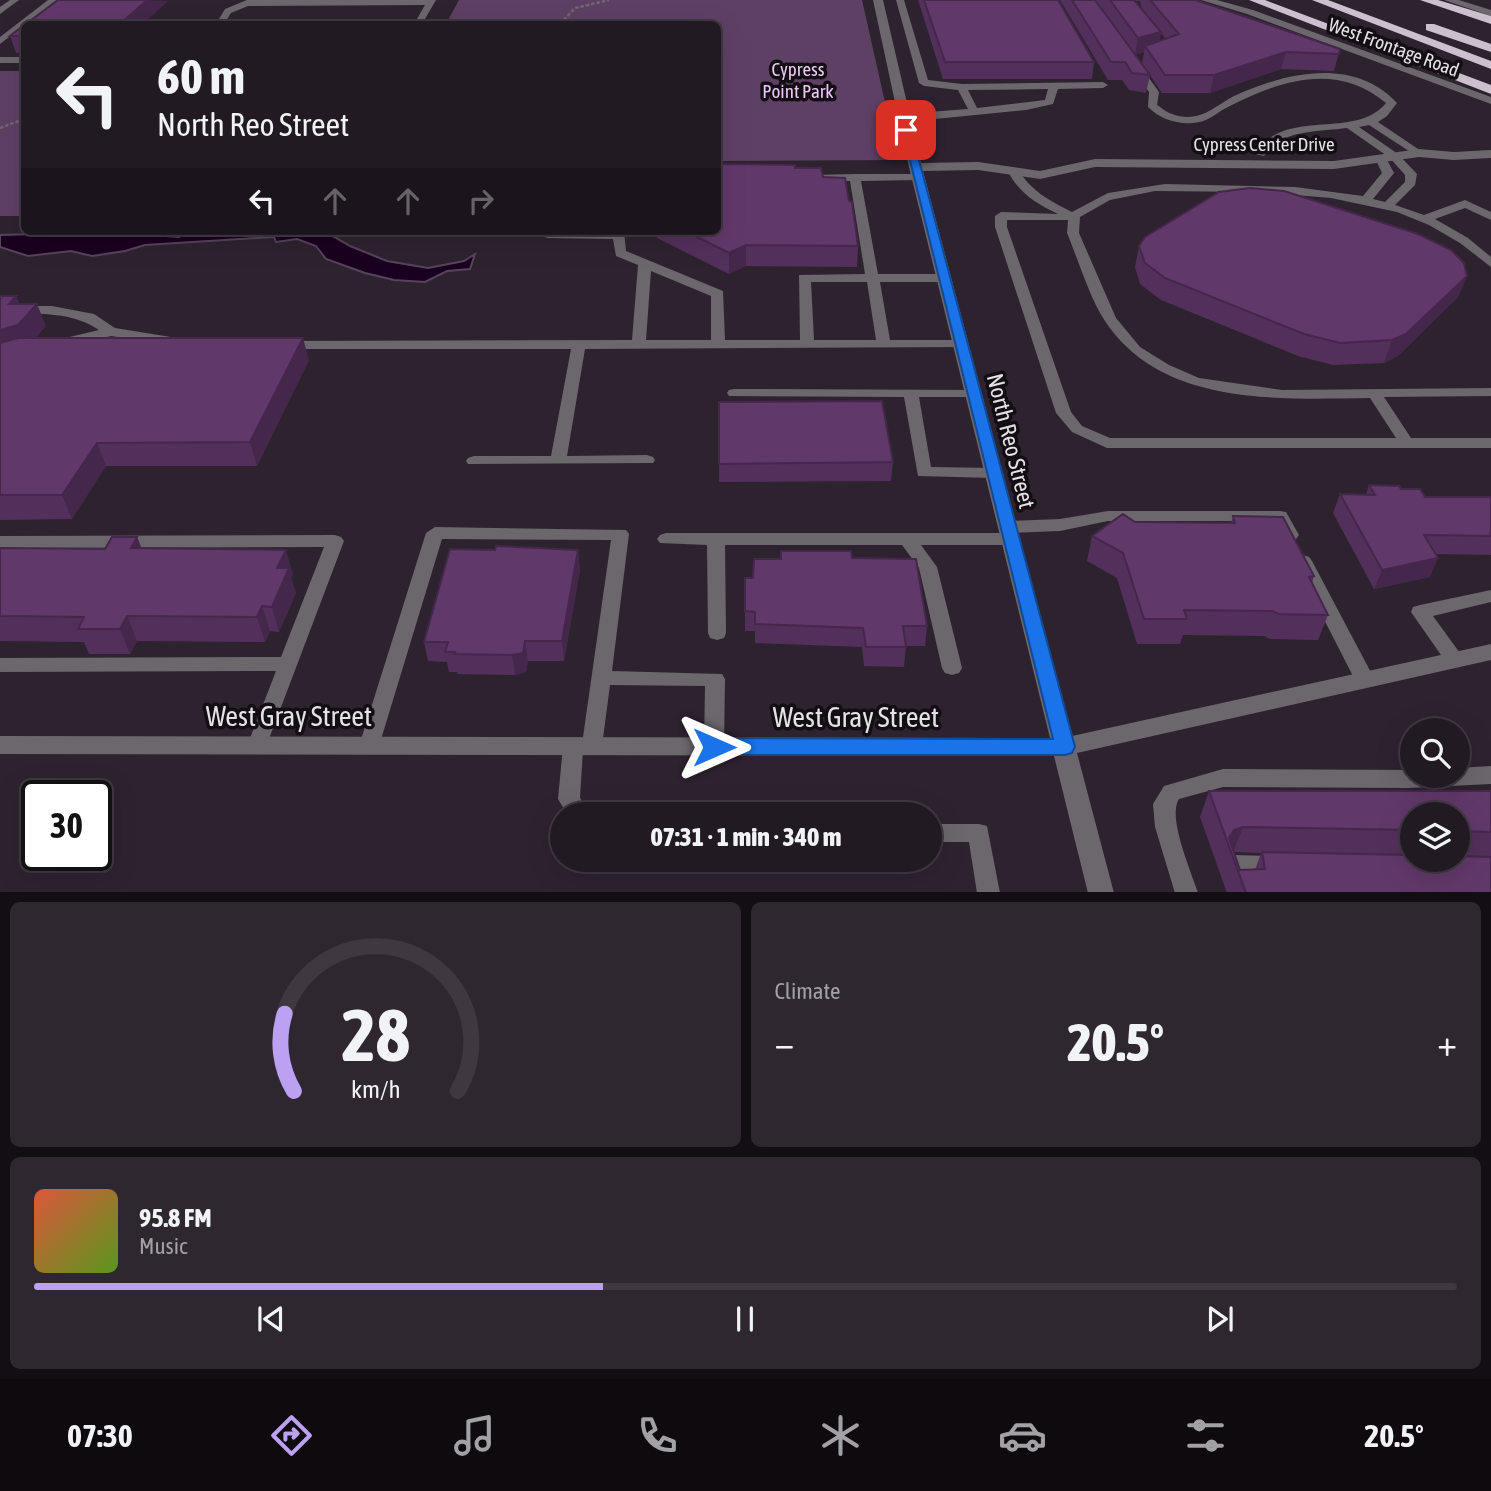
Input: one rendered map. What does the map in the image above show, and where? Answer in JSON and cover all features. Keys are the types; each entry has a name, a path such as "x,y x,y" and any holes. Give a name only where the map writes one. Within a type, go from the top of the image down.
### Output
{"highway":[{"path":"1255,0 1491,90"},
{"path":"1318,0 1491,65"},
{"path":"1426,0 1491,20"},
{"path":"1417,22 1491,48"}],"street":[{"name":"West Frontage Road","path":"1206,0 1250,12 1491,101"},
{"path":"1449,0 1491,13"},
{"name":"North Reo Street","path":"879,4 903,117 1101,892"},
{"name":"Cypress Center Drive","path":"917,172 978,166 1040,175 1095,163 1334,165 1419,153 1436,147 1491,145"},
{"name":"Cypress Center Drive","path":"1419,153 1454,156 1491,154"},
{"name":"Cypress Center Drive","path":"1169,163 1260,154 1325,155 1359,160"},
{"name":"West Gray Street","path":"0,745 1065,747 1491,652"}],"lane":[{"path":"0,10 15,0"},
{"path":"26,21 54,0"},
{"path":"222,21 228,11 247,3 431,1"},
{"path":"420,21 431,1"},
{"path":"879,4 901,4 924,83 962,87 1103,85 1097,74"},
{"path":"0,41 21,25"},
{"path":"890,56 915,56"},
{"path":"1144,57 1132,61 1154,92 1152,105 1158,113 1181,119 1201,118 1293,77 1323,76 1356,81 1380,91 1392,103 1383,114 1371,122 1289,132 1266,144 1260,154"},
{"path":"0,60 21,60"},
{"path":"903,117 935,117 1026,107 1049,102 1054,91 1052,85"},
{"path":"962,87 974,111"},
{"path":"1371,122 1419,153"},
{"path":"1347,123 1411,173 1410,183 1386,207"},
{"path":"1366,200 1388,173 1388,157"},
{"path":"1013,170 1020,187 1037,200 1073,216"},
{"path":"800,178 917,172"},
{"path":"855,177 884,344"},
{"path":"1491,263 1462,240 1424,219 1366,200 1269,188 1147,188 1120,193 1094,203 1073,216 1001,216 1002,227 1064,413 1077,429 1107,443 1491,443"},
{"path":"1424,219 1465,204 1491,216"},
{"path":"1073,216 1073,233 1110,319 1135,350 1164,368 1196,382 1282,394 1491,391"},
{"path":"618,235 620,253 718,294 718,344"},
{"path":"639,345 646,263"},
{"path":"807,344 803,278 944,278"},
{"path":"0,310 52,310 89,317 111,332"},
{"path":"48,347 111,332 188,344"},
{"path":"266,345 961,344"},
{"path":"558,461 579,345"},
{"path":"734,393 974,393"},
{"path":"911,393 924,472 994,473"},
{"path":"1374,393 1406,442"},
{"path":"474,461 647,460"},
{"path":"666,539 907,539 1010,533 1108,516 1280,516 1365,680"},
{"path":"369,746 435,533 620,534 601,678 569,799 571,802"},
{"path":"716,539 717,633"},
{"path":"907,539 928,567 952,668"},
{"path":"0,542 335,541 257,746"},
{"path":"1455,660 1420,612 1491,596"},
{"path":"0,665 288,664"},
{"path":"601,678 715,679 714,747"},
{"path":"1186,892 1166,827 1164,804 1172,792 1223,778 1408,779 1491,775"},
{"path":"942,833 979,833 989,892"},
{"path":"1242,892 1233,865 1301,867"}],"path":[{"path":"563,21 575,9 609,0"},
{"path":"0,128 21,120"}],"green space":[{"name":"Cypress Point Park","path":"459,0 862,0 898,160 721,161 721,21 448,21"},
{"path":"0,71 21,71 21,216 0,216"}],"shaded area":[{"path":"0,235 331,235 387,261 428,268 464,261 475,254 470,269 447,271 425,282 394,280 365,273 326,259 316,246 297,239 276,242 274,237 145,245 92,256 71,251 28,256 0,247"}],"building":[{"path":"58,0 147,0 123,21 30,21"},
{"path":"924,0 1058,0 1094,62 945,62"},
{"path":"1072,0 1095,0 1150,75 1132,73 1125,62 1111,62"},
{"path":"1110,0 1134,0 1161,32 1138,38"},
{"path":"1150,0 1196,0 1340,49 1339,54 1286,52 1214,75 1165,75 1145,46 1179,34"},
{"path":"21,27 21,36 10,36"},
{"path":"721,164 795,165 795,168 821,168 823,177 845,178 849,201 852,202 858,246 746,245 729,253 693,235 721,235"},
{"path":"1250,188 1284,191 1418,234 1451,250 1464,263 1467,276 1406,334 1392,340 1340,343 1304,334 1165,278 1145,263 1139,246 1145,237 1219,192"},
{"path":"0,296 16,296 9,304 37,304 18,325 0,330"},
{"path":"18,338 303,338 250,442 97,443 62,495 0,495 0,343"},
{"path":"882,401 893,462 719,464 719,402"},
{"path":"1369,485 1420,489 1425,497 1491,497 1491,536 1424,535 1438,558 1382,570 1340,494 1375,495"},
{"path":"1123,514 1135,522 1235,523 1233,516 1283,517 1314,576 1309,577 1328,615 1184,610 1187,619 1144,619 1123,553 1092,536"},
{"path":"112,537 137,537 131,548 286,550 277,568 289,568 272,607 262,606 257,617 127,616 120,629 78,629 84,617 0,616 0,548 105,549"},
{"path":"496,546 578,550 562,641 525,641 523,653 512,655 454,654 455,652 445,652 448,642 424,642 450,549 495,550"},
{"path":"781,551 851,551 852,558 916,559 927,626 903,626 906,647 866,647 863,628 755,624 755,612 745,611 745,578 753,578 754,559 781,559"},
{"path":"1209,791 1491,791 1491,832 1470,831 1470,802 1400,802 1400,830 1243,827 1234,830 1229,838 1240,870 1265,869 1262,852 1400,855 1400,872 1470,872 1470,856 1491,857 1491,892 1246,892"}],"route":[{"path":"714,747 1065,747 906,130"}]}
